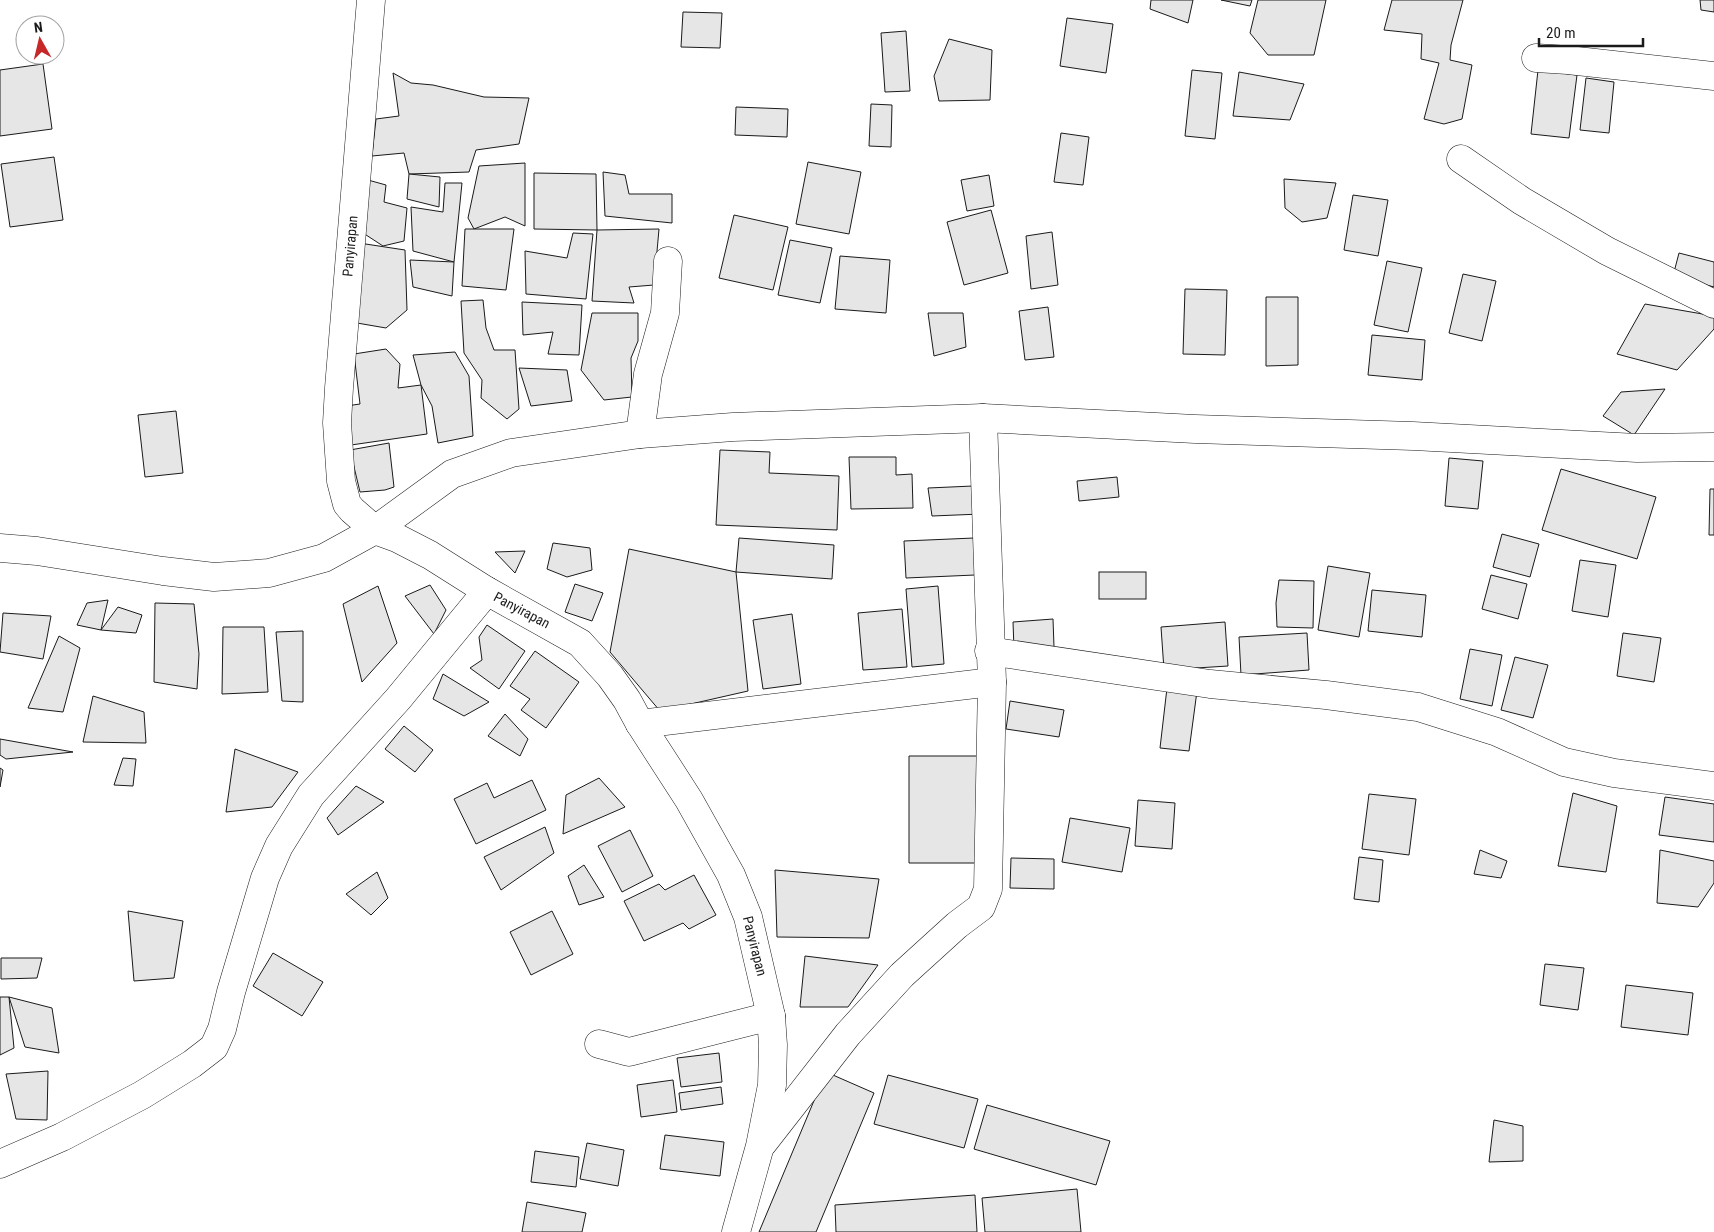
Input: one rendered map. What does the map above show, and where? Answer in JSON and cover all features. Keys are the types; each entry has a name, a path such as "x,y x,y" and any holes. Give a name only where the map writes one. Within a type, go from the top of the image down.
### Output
{"street":[{"name":"Panyirapan","path":"371,0 337,423 341,481 347,504 375,530 398,538 430,555 486,591 580,643 610,676 627,700 640,724 689,800 731,875 748,917 771,1016 773,1046 772,1085 760,1146 736,1232"},
{"path":"1536,58 1714,76"},
{"path":"1461,159 1522,201 1598,246 1714,304"},
{"path":"640,434 648,374 665,314 668,261"},
{"path":"0,548 37,551 214,577 268,573 324,558 375,530 452,474 511,453 640,434 733,427 983,418 1195,429 1413,436 1637,448 1714,447"},
{"path":"760,1146 848,1034 896,981 957,925 981,907 988,890 992,682 983,418"},
{"path":"0,1164 62,1137 142,1095 214,1048 222,1029 264,878 284,838 311,795 398,699 486,591"},
{"path":"990,651 1210,684 1326,695 1418,707 1497,732 1564,762 1614,773 1714,786"},
{"path":"640,724 992,682"},
{"path":"600,1044 629,1052 771,1016"}],"building":[{"path":"1151,0 1193,0 1188,23 1150,9"},
{"path":"1221,0 1252,0 1250,6"},
{"path":"1258,0 1326,0 1314,55 1268,55 1250,33"},
{"path":"1392,0 1463,0 1451,45 1450,60 1472,65 1462,119 1444,124 1424,119 1439,63 1421,59 1422,34 1384,30"},
{"path":"1700,0 1714,0 1714,12 1701,10"},
{"path":"683,12 722,13 720,48 681,47"},
{"path":"1067,18 1113,24 1106,73 1060,66"},
{"path":"906,31 910,91 885,92 881,33"},
{"path":"949,39 992,50 990,100 939,101 934,76"},
{"path":"43,65 52,129 0,136 0,70"},
{"path":"1192,70 1222,73 1215,139 1185,136"},
{"path":"1538,70 1577,75 1569,138 1531,134"},
{"path":"1239,72 1304,84 1290,120 1233,116"},
{"path":"393,73 411,83 433,85 484,97 529,98 519,144 476,150 469,172 409,174 404,153 372,156 376,119 399,116"},
{"path":"1586,78 1614,82 1609,133 1580,130"},
{"path":"871,104 892,105 891,147 869,146"},
{"path":"736,107 788,109 787,137 735,135"},
{"path":"1061,133 1089,137 1083,185 1054,182"},
{"path":"54,157 63,220 10,227 1,164"},
{"path":"808,162 861,172 849,234 796,224"},
{"path":"525,163 525,226 505,217 474,229 468,218 479,166"},
{"path":"603,172 625,175 629,194 672,194 672,223 605,216"},
{"path":"534,173 596,174 597,230 534,229"},
{"path":"409,174 440,177 439,207 407,199"},
{"path":"989,175 994,206 967,211 961,180"},
{"path":"1284,179 1336,183 1327,218 1302,222 1285,208"},
{"path":"368,180 386,185 384,202 407,208 404,241 383,246 360,231"},
{"path":"445,183 462,183 454,262 413,251 411,207 443,212"},
{"path":"1353,195 1388,200 1378,256 1344,250"},
{"path":"991,210 1008,273 964,285 947,222"},
{"path":"734,215 788,227 773,290 719,278"},
{"path":"465,229 514,229 506,290 462,286"},
{"path":"659,229 654,285 629,287 634,303 592,301 597,230"},
{"path":"1052,232 1058,285 1031,289 1026,236"},
{"path":"573,233 593,234 586,299 526,294 525,251 567,258"},
{"path":"790,240 832,248 820,303 778,295"},
{"path":"359,243 405,250 407,310 386,328 357,323"},
{"path":"1679,253 1714,262 1714,287 1673,276"},
{"path":"840,256 890,260 886,313 835,309"},
{"path":"410,260 454,262 452,296 413,287"},
{"path":"1387,261 1422,268 1408,332 1374,325"},
{"path":"1463,274 1496,281 1482,341 1449,333"},
{"path":"1185,289 1227,290 1225,355 1183,354"},
{"path":"1266,297 1298,297 1298,365 1266,366"},
{"path":"483,300 486,328 494,350 515,350 519,409 507,419 481,398 482,380 464,353 461,301"},
{"path":"522,302 582,305 579,355 548,354 553,332 523,335"},
{"path":"1645,304 1714,316 1714,329 1677,370 1617,354"},
{"path":"1048,307 1054,357 1025,360 1019,311"},
{"path":"592,313 638,313 638,341 631,358 632,397 604,400 581,370"},
{"path":"928,313 963,313 966,347 934,356"},
{"path":"1372,335 1425,340 1422,380 1368,375"},
{"path":"386,349 400,364 398,388 421,385 427,434 351,445 346,406 360,404 354,354"},
{"path":"455,352 469,376 473,436 438,443 432,406 421,385 413,355"},
{"path":"519,368 567,370 572,401 531,406"},
{"path":"1665,389 1634,435 1603,416 1621,392"},
{"path":"176,411 183,473 145,477 138,415"},
{"path":"389,443 394,487 385,490 360,492 350,450"},
{"path":"720,450 770,452 769,473 839,476 837,530 716,525"},
{"path":"849,457 896,457 896,475 912,474 913,508 851,509"},
{"path":"1449,458 1483,461 1478,509 1445,506"},
{"path":"1561,469 1656,497 1637,559 1542,530"},
{"path":"1117,477 1119,497 1079,501 1077,481"},
{"path":"973,486 981,514 932,516 928,488"},
{"path":"1710,489 1714,489 1714,535 1709,535"},
{"path":"1502,534 1539,544 1530,577 1493,567"},
{"path":"739,538 834,545 832,579 736,572"},
{"path":"974,538 975,575 906,578 904,541"},
{"path":"553,543 590,548 592,570 567,577 547,569"},
{"path":"629,549 736,572 748,691 660,711 610,652"},
{"path":"525,551 515,573 495,552"},
{"path":"1580,560 1616,565 1608,617 1572,611"},
{"path":"1328,566 1370,573 1359,637 1318,630"},
{"path":"1099,572 1146,572 1146,599 1099,599"},
{"path":"1491,575 1527,584 1518,619 1482,609"},
{"path":"1279,580 1314,581 1313,628 1277,627 1276,603"},
{"path":"575,584 603,593 592,621 565,612"},
{"path":"430,585 446,610 434,634 405,596"},
{"path":"378,586 397,643 362,682 343,604"},
{"path":"938,586 944,664 912,667 906,589"},
{"path":"1372,590 1426,595 1422,637 1368,631"},
{"path":"108,600 101,630 77,625 87,603"},
{"path":"155,603 194,604 199,654 197,689 154,682"},
{"path":"118,607 142,615 136,633 101,630"},
{"path":"902,609 907,667 863,670 858,613"},
{"path":"3,613 51,616 43,659 0,652"},
{"path":"792,614 801,684 763,689 753,620"},
{"path":"1053,619 1054,647 1014,649 1013,622"},
{"path":"1225,622 1228,666 1164,670 1161,627"},
{"path":"487,625 525,651 499,689 470,668 482,660 479,637"},
{"path":"223,627 264,627 268,692 222,694"},
{"path":"303,631 303,702 282,701 276,632"},
{"path":"1307,633 1309,670 1241,675 1239,637"},
{"path":"1623,633 1661,638 1654,682 1617,676"},
{"path":"59,636 80,648 63,712 28,708"},
{"path":"1470,649 1502,655 1492,706 1460,699"},
{"path":"535,651 579,682 546,728 521,710 530,699 510,686"},
{"path":"1515,657 1548,665 1533,718 1501,710"},
{"path":"443,674 489,702 464,716 433,699"},
{"path":"1167,688 1197,691 1189,751 1160,748"},
{"path":"93,696 144,712 146,743 83,742"},
{"path":"1010,701 1064,710 1059,737 1006,729"},
{"path":"505,714 528,739 520,756 488,736"},
{"path":"404,726 433,750 415,772 385,749"},
{"path":"0,739 73,752 6,759 0,755"},
{"path":"235,749 298,772 272,807 226,812"},
{"path":"909,756 980,756 979,863 909,863"},
{"path":"123,758 136,759 133,786 114,785"},
{"path":"0,768 3,770 0,787"},
{"path":"599,778 625,807 563,834 566,795"},
{"path":"532,780 546,810 476,844 454,799 487,783 494,798"},
{"path":"356,786 384,802 338,835 327,818"},
{"path":"1573,793 1617,806 1606,872 1558,866"},
{"path":"1369,794 1416,799 1409,855 1362,849"},
{"path":"1665,797 1714,804 1714,842 1659,835"},
{"path":"1138,800 1175,803 1172,849 1135,846"},
{"path":"1070,818 1130,828 1122,872 1062,862"},
{"path":"545,827 554,853 501,890 484,857"},
{"path":"630,830 653,876 622,892 598,846"},
{"path":"1480,850 1507,861 1501,878 1474,874"},
{"path":"1660,850 1714,861 1714,883 1698,907 1657,903"},
{"path":"1359,857 1383,860 1379,902 1354,899"},
{"path":"1011,858 1054,859 1054,889 1010,888"},
{"path":"584,865 604,897 579,905 568,876"},
{"path":"775,870 879,879 869,938 777,937"},
{"path":"377,872 388,898 371,915 346,894"},
{"path":"694,875 716,915 689,929 683,923 644,941 624,901 659,884 665,890"},
{"path":"128,911 183,921 174,978 134,981"},
{"path":"552,911 573,954 531,975 510,932"},
{"path":"273,953 323,982 302,1016 253,986"},
{"path":"805,956 878,965 848,1007 800,1007"},
{"path":"1,958 42,958 37,978 1,979"},
{"path":"1545,964 1584,968 1578,1010 1540,1005"},
{"path":"1626,985 1693,993 1688,1035 1621,1027"},
{"path":"0,997 9,997 14,1048 0,1055"},
{"path":"9,997 52,1008 59,1053 25,1047"},
{"path":"719,1053 722,1082 681,1087 677,1058"},
{"path":"48,1071 47,1120 16,1119 6,1074"},
{"path":"826,1072 874,1093 816,1232 759,1232"},
{"path":"888,1075 978,1099 964,1148 874,1124"},
{"path":"673,1080 677,1112 641,1117 637,1085"},
{"path":"721,1087 723,1104 681,1110 679,1093"},
{"path":"987,1105 1110,1141 1096,1185 974,1149"},
{"path":"1494,1120 1523,1126 1523,1161 1489,1162"},
{"path":"665,1135 724,1142 720,1176 660,1169"},
{"path":"587,1143 624,1150 618,1186 580,1179"},
{"path":"535,1151 579,1157 576,1187 531,1182"},
{"path":"1077,1189 1081,1232 985,1232 982,1198"},
{"path":"975,1195 977,1232 836,1232 835,1205"},
{"path":"527,1202 586,1213 582,1232 522,1232"}]}
